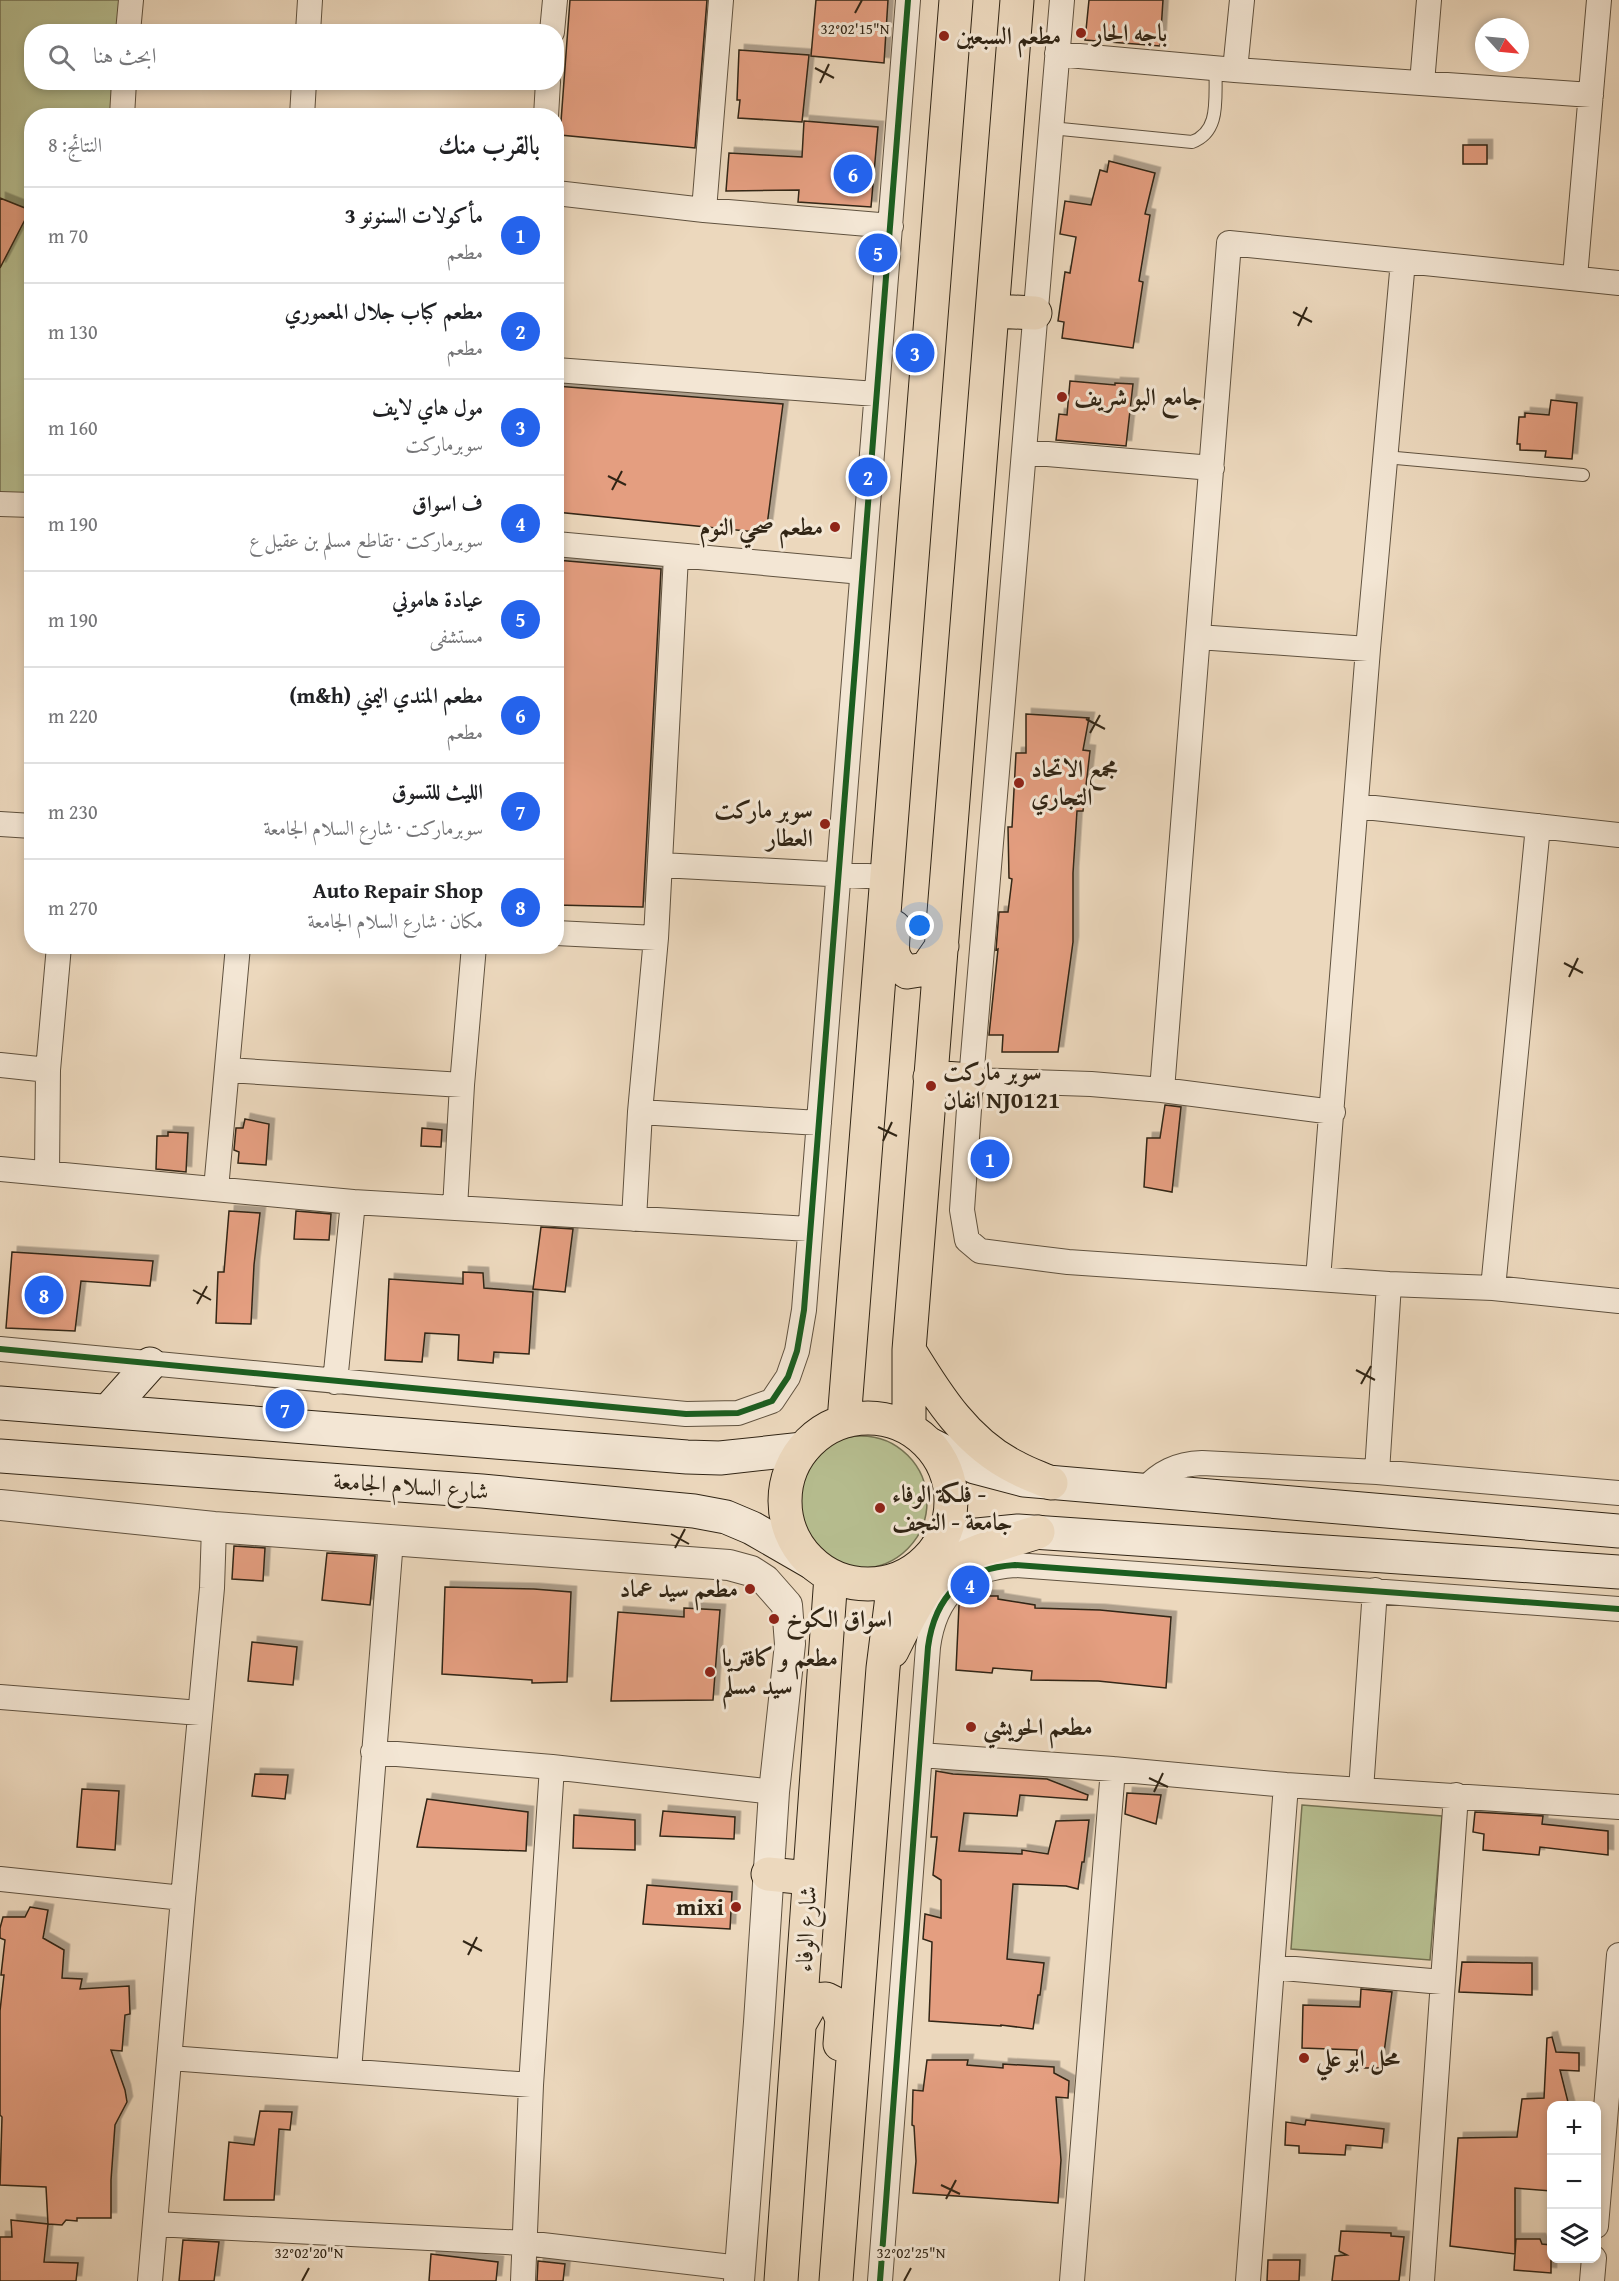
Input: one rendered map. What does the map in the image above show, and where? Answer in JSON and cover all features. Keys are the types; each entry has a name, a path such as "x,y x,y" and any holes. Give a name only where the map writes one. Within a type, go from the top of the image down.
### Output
{"main road":[{"path":"844,1421 956,0"},
{"path":"1017,0 909,1350 920,1436 945,1467 952,1494 949,1520 938,1546 919,1567 894,1581 873,1584 851,1583 821,1569 796,1542 787,1520 785,1495 790,1471 802,1449 822,1431 844,1421 867,1417 889,1420 920,1436 960,1460 999,1474 1051,1483 1619,1531"},
{"path":"993,311 1035,313"},
{"path":"890,831 898,858 892,952 898,965 907,972 926,969 942,946"},
{"path":"930,1077 971,1080"},
{"path":"909,1350 955,1419 983,1446 1015,1468 1051,1483"},
{"path":"108,1412 150,1364"},
{"name":"شارع السلام الجامعة","path":"0,1403 687,1457 720,1458 802,1449"},
{"path":"443,1489 459,1473 462,1461 457,1446 449,1438"},
{"name":"شارع السلام الجامعة","path":"0,1456 443,1489 682,1510 726,1517 752,1528 821,1569"},
{"path":"938,1546 977,1535 1018,1531 1619,1572"},
{"path":"883,1668 902,1630 939,1574 967,1556 1038,1532"},
{"name":"شارع الوفاء","path":"781,2281 809,1878 821,1569"},
{"path":"836,2281 883,1668 894,1581"},
{"path":"768,1874 809,1878"},
{"path":"800,2023 813,2000 826,1999 836,2004 842,2019 834,2129 846,2151"}],"street":[{"path":"129,24 131,0"},
{"path":"308,24 310,0"},
{"path":"553,24 555,0"},
{"path":"704,210 721,0"},
{"path":"0,1349 686,1414 738,1413 772,1401 788,1377 797,1351 804,1310 908,0"},
{"path":"1062,0 971,1080 962,1210 967,1240 980,1251 1068,1262 1389,1284 1493,1288 1619,1301"},
{"path":"1226,69 1242,0"},
{"path":"1422,83 1429,0"},
{"path":"1575,278 1599,0"},
{"path":"1057,54 1226,69 1591,95"},
{"path":"122,108 124,90"},
{"path":"302,108 304,90"},
{"path":"546,108 548,90"},
{"path":"564,194 704,210 891,226"},
{"path":"1162,1090 1229,243 1619,283"},
{"path":"1318,1279 1368,649 1403,261"},
{"path":"564,371 876,394"},
{"path":"1024,452 1212,468"},
{"path":"0,504 24,505"},
{"path":"564,545 862,572"},
{"path":"634,1219 640,1112 661,865 676,556"},
{"path":"1198,637 1368,649"},
{"path":"1356,806 1619,835"},
{"path":"0,824 24,825"},
{"path":"1493,1288 1538,826"},
{"path":"661,865 886,877"},
{"path":"564,933 656,938"},
{"path":"47,1173 48,1070 58,954"},
{"path":"216,1189 237,954"},
{"path":"455,1208 462,1085 473,954"},
{"path":"0,1065 48,1070"},
{"path":"228,1070 462,1085"},
{"path":"971,1080 1091,1083 1333,1112"},
{"path":"640,1112 819,1123"},
{"path":"0,1169 353,1202 810,1229"},
{"path":"335,1382 353,1202"},
{"path":"1377,1472 1389,1284"},
{"path":"1143,1491 1166,1471 1189,1464 1377,1472 1619,1493"},
{"path":"0,1505 214,1527 729,1565 751,1571 765,1580 787,1605 790,1644 774,1792 740,2274 525,2243 155,2224"},
{"path":"150,2281 212,1588 214,1527"},
{"path":"349,2071 391,1540"},
{"path":"880,2281 931,1628 948,1594 962,1581 996,1566 1015,1565 1619,1609"},
{"path":"1361,1790 1375,1590"},
{"path":"0,1697 200,1713"},
{"path":"373,1752 552,1767 774,1792"},
{"path":"920,1755 1113,1769 1286,1785 1619,1807"},
{"path":"523,2281 531,2085 552,1767"},
{"path":"1072,2281 1113,1769"},
{"path":"1248,2281 1286,1785"},
{"path":"1422,2281 1456,1795"},
{"path":"0,1879 183,1898"},
{"path":"1597,2209 1619,1955"},
{"path":"1272,1967 1442,1982"},
{"path":"170,2058 531,2085"},
{"path":"1592,2281 1594,2263"}],"lane":[{"path":"1051,128 1192,142 1203,137 1211,128 1226,69"},
{"path":"1385,457 1583,475"}],"green space":[{"path":"0,0 131,0 129,24 24,24 24,90 124,90 122,108 24,108 24,505 0,504"},
{"path":"861,1436 886,1441 908,1455 922,1477 927,1502 922,1527 908,1549 886,1563 861,1568 836,1563 814,1549 800,1527 795,1502 800,1477 814,1455 836,1441"},
{"path":"1302,1805 1442,1816 1430,1960 1291,1949"}],"building":[{"path":"570,0 707,0 695,148 564,135 564,108 562,108"},
{"path":"816,0 888,0 884,63 811,56"},
{"path":"1089,0 1163,0 1160,46 1085,40"},
{"path":"739,50 809,55 802,122 738,118"},
{"path":"804,121 878,127 871,207 798,202 799,190 726,191 729,153 802,157"},
{"path":"1463,145 1487,145 1487,164 1463,164"},
{"path":"1109,161 1155,173 1145,214 1150,215 1139,281 1143,282 1133,348 1062,338 1064,322 1058,321 1065,272 1070,273 1076,237 1060,234 1065,201 1091,205 1100,170 1107,172"},
{"path":"0,198 24,208 24,222 0,268"},
{"path":"1070,381 1115,385 1115,383 1133,384 1126,446 1056,440 1059,414 1067,415"},
{"path":"564,387 783,404 766,533 564,513"},
{"path":"1551,400 1577,403 1572,459 1545,457 1546,451 1520,450 1520,444 1517,444 1519,417 1525,417 1525,413 1549,415"},
{"path":"564,561 661,569 643,907 564,905"},
{"path":"1026,714 1089,718 1083,750 1090,751 1083,811 1077,811 1073,873 1073,942 1058,1052 1002,1052 1003,1035 989,1035 998,949 996,950 999,912 1008,912 1012,879 1009,878 1008,827 1012,827 1016,753 1026,753"},
{"path":"1165,1105 1181,1107 1172,1192 1144,1187 1147,1138 1160,1138"},
{"path":"245,1119 269,1124 266,1165 238,1163 239,1152 234,1150 236,1128 243,1128"},
{"path":"422,1128 442,1130 441,1147 421,1146"},
{"path":"168,1132 188,1133 186,1172 156,1169 157,1136 168,1136"},
{"path":"229,1211 260,1213 251,1324 216,1323 218,1272 224,1272"},
{"path":"296,1211 331,1214 329,1240 294,1239"},
{"path":"541,1227 573,1229 565,1292 533,1289"},
{"path":"12,1252 153,1261 150,1286 81,1281 75,1331 6,1328"},
{"path":"463,1272 483,1273 484,1288 533,1292 529,1354 494,1352 493,1363 458,1360 459,1335 425,1333 422,1362 385,1360 389,1279 463,1284"},
{"path":"234,1546 265,1548 263,1581 232,1579"},
{"path":"327,1553 375,1556 370,1605 322,1600"},
{"path":"445,1587 571,1592 567,1682 532,1683 532,1680 442,1674"},
{"path":"968,1596 998,1596 998,1599 1035,1605 1035,1608 1100,1610 1171,1617 1166,1688 1098,1681 1031,1680 1032,1671 993,1668 992,1673 956,1670 959,1605"},
{"path":"684,1608 720,1610 713,1700 611,1701 618,1612 684,1617"},
{"path":"252,1642 297,1647 293,1685 248,1681"},
{"path":"936,1771 1047,1779 1088,1795 1087,1800 1020,1795 1017,1816 964,1813 959,1851 1022,1854 1022,1850 1048,1854 1056,1821 1089,1820 1078,1889 1066,1886 1013,1884 1007,1959 1044,1963 1033,2029 929,2021 932,1942 923,1939 925,1914 941,1918 941,1880 933,1875 937,1837 931,1837"},
{"path":"255,1774 288,1775 285,1799 252,1796"},
{"path":"82,1789 119,1791 115,1850 77,1847"},
{"path":"1127,1793 1161,1795 1156,1824 1125,1814"},
{"path":"427,1799 528,1812 526,1851 417,1847"},
{"path":"663,1811 735,1817 734,1839 660,1836"},
{"path":"1475,1812 1543,1816 1542,1824 1608,1831 1608,1855 1540,1847 1539,1855 1483,1850 1484,1834 1473,1832"},
{"path":"574,1815 635,1820 635,1850 573,1848"},
{"path":"647,1885 732,1892 730,1929 643,1924"},
{"path":"30,1907 48,1910 43,1938 64,1950 62,1978 82,1979 80,1989 129,1986 130,2014 125,2015 122,2051 111,2050 127,2102 115,2125 111,2218 77,2218 77,2221 66,2220 62,2225 48,2224 46,2187 0,2185 2,2117 0,2115 0,2011 5,1940 0,1938 0,1928 3,1917 25,1917"},
{"path":"1462,1962 1532,1963 1532,1995 1459,1992"},
{"path":"1361,1989 1392,1992 1382,2068 1356,2068 1357,2050 1302,2048 1303,2005 1360,2007"},
{"path":"1552,2037 1556,2052 1579,2053 1579,2071 1560,2070 1568,2101 1547,2101 1547,2191 1515,2188 1515,2254 1450,2246 1458,2138 1517,2137 1522,2099 1544,2098 1547,2038"},
{"path":"927,2060 968,2060 967,2065 1003,2068 1003,2064 1054,2067 1054,2073 1069,2081 1068,2098 1056,2097 1061,2160 1058,2203 913,2193 916,2161 914,2126 912,2125 913,2090 923,2091"},
{"path":"260,2111 292,2112 290,2130 279,2129 274,2200 224,2200 229,2142 254,2145"},
{"path":"1306,2120 1384,2129 1382,2148 1346,2145 1345,2155 1299,2153 1299,2146 1285,2145 1286,2122 1305,2125"},
{"path":"11,2220 48,2224 44,2262 78,2263 76,2281 0,2281 0,2237 12,2237"},
{"path":"1341,2231 1391,2233 1391,2236 1404,2237 1399,2281 1332,2281 1335,2256 1347,2255 1339,2251"},
{"path":"1516,2239 1540,2239 1542,2244 1547,2245 1547,2263 1551,2263 1551,2273 1514,2270"},
{"path":"183,2240 219,2242 214,2281 179,2281"},
{"path":"431,2254 498,2262 496,2281 429,2281"},
{"path":"1268,2260 1300,2260 1299,2281 1267,2281"},
{"path":"538,2261 565,2264 563,2281 537,2281"}],"cycle path":[{"path":"0,1349 686,1414 738,1413 772,1401 788,1377 797,1351 804,1310 908,0"},
{"path":"880,2281 928,1647 937,1613 955,1588 981,1572 1015,1565 1619,1609"}],"place":[{"name":"باجه الحار","path":"1081,33"},
{"name":"مطعم السبعين","path":"944,36"},
{"name":"مطعم المندي اليمني (m&h)","path":"853,174"},
{"name":"عيادة هاموني","path":"878,253"},
{"name":"مول هاي لايف","path":"915,353"},
{"name":"جامع البو شريف","path":"1062,397"},
{"name":"مطعم كباب جلال المعموري","path":"868,477"},
{"name":"مطعم صحي النوم","path":"835,527"},
{"name":"مجمع الاتحاد التجاري","path":"1019,783"},
{"name":"سوبر ماركت العطار","path":"825,824"},
{"name":"سوبر ماركت انفان NJ0121","path":"931,1086"},
{"name":"مأكولات السنونو 3","path":"990,1159"},
{"name":"Auto Repair Shop","path":"44,1295"},
{"name":"الليث للتسوق","path":"285,1409"},
{"name":"فلكة الوفاء - جامعة - النجف","path":"880,1508"},
{"name":"ف اسواق","path":"970,1585"},
{"name":"مطعم سيد عماد","path":"750,1589"},
{"name":"اسواق الكوخ","path":"774,1619"},
{"name":"مطعم و كافتريا سيد مسلم","path":"710,1672"},
{"name":"مطعم الحويشي","path":"971,1727"},
{"name":"mixi","path":"736,1907"},
{"name":"محل ابو علي","path":"1304,2058"}]}
